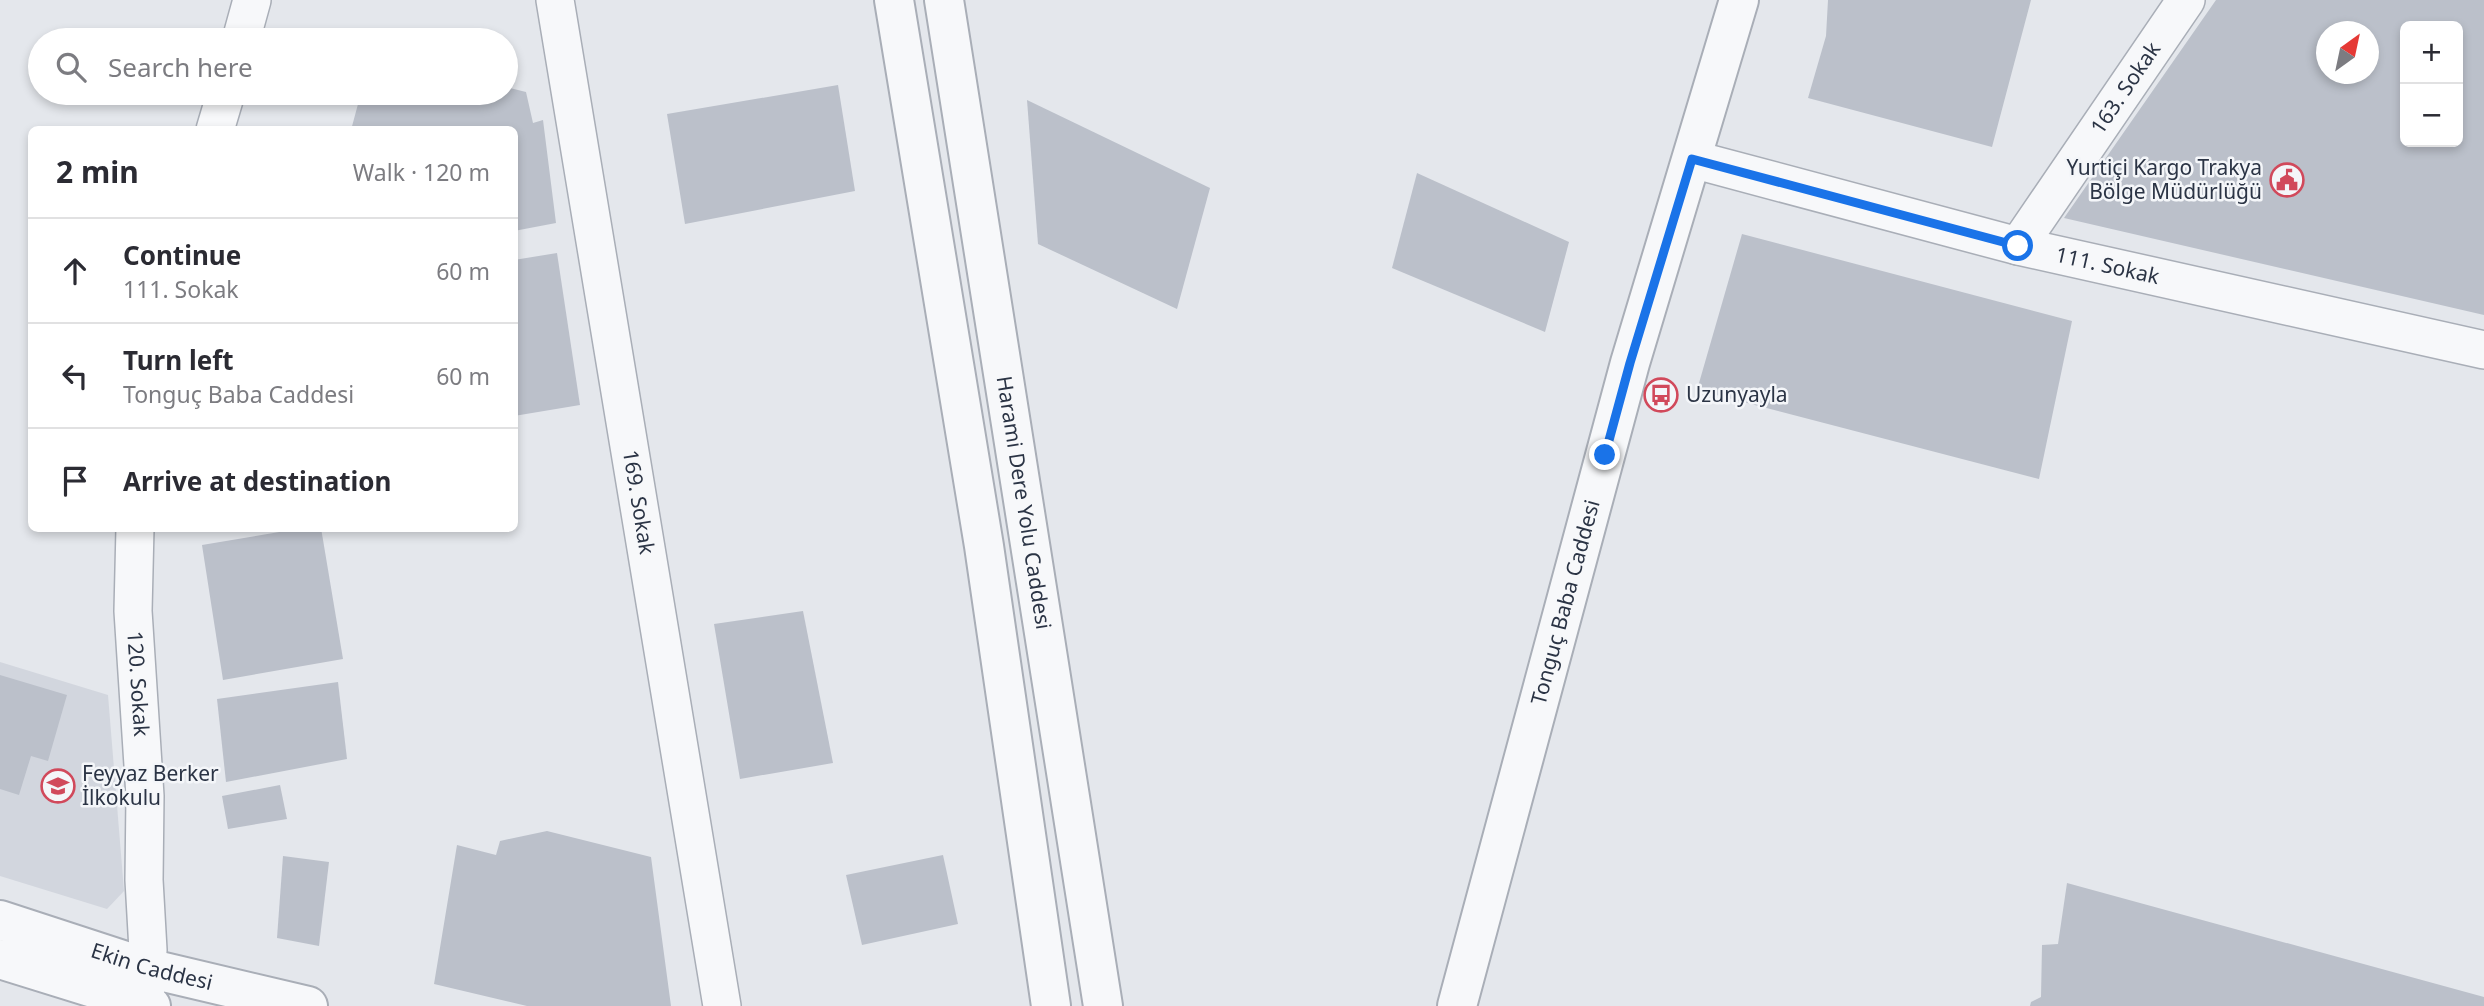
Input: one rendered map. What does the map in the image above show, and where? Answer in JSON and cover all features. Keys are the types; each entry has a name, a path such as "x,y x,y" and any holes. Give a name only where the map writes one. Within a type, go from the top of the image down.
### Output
{"street":[{"path":"244,28 252,0"},
{"name":"169. Sokak","path":"555,0 722,1006"},
{"path":"894,0 986,560 1051,1006"},
{"name":"Harami Dere Yolu Caddesi","path":"944,0 1103,1006"},
{"name":"Tonguç Baba Caddesi","path":"1457,1006 1630,363 1739,0"},
{"name":"163. Sokak","path":"2018,246 2186,0"},
{"path":"216,126 222,105"},
{"name":"111. Sokak","path":"1692,159 2018,246 2484,350"},
{"name":"120. Sokak","path":"135,532 133,611 145,796 147,996"},
{"name":"Ekin Caddesi","path":"0,920 147,996"},
{"name":"Ekin Caddesi","path":"0,959 147,996 308,1006"}],"shaded area":[{"name":"Feyyaz Berker İlkokulu","path":"0,662 108,695 124,891 107,909 0,876"}],"building":[{"path":"1828,0 2031,0 1992,147 1808,98 1826,36"},
{"name":"Yurtiçi Kargo Trakya Bölge Müdürlüğü","path":"2216,0 2484,0 2484,315 2064,218"},
{"path":"838,85 855,191 685,224 667,114"},
{"path":"518,90 526,92 533,123 543,120 556,223 518,230 518,126 352,126 358,105 518,105"},
{"path":"1027,100 1210,188 1177,309 1038,244"},
{"path":"1417,173 1569,242 1545,332 1392,268"},
{"path":"1742,234 2072,321 2039,479 1697,390"},
{"path":"557,253 580,405 518,415 518,259"},
{"path":"279,532 322,532 343,659 223,680 202,545"},
{"path":"803,611 833,763 740,779 714,624"},
{"path":"0,675 67,695 48,761 31,756 19,795 0,789"},
{"path":"338,682 347,759 226,782 217,699"},
{"path":"280,785 287,819 228,829 222,796"},
{"path":"547,831 651,857 671,1006 527,1006 434,984 457,845 496,855 500,841"},
{"path":"943,855 958,924 862,945 846,875"},
{"path":"283,856 329,862 319,946 277,938"},
{"path":"2067,883 2484,997 2484,1006 2030,1006 2031,1002 2041,997 2042,945 2058,944"}],"place":[{"name":"Yurtiçi Kargo Trakya Bölge Müdürlüğü","path":"2287,180"},
{"name":"Uzunyayla","path":"1661,395"},
{"name":"Feyyaz Berker İlkokulu","path":"58,786"}],"route":[{"path":"1605,455 1692,159 2018,246"}]}
